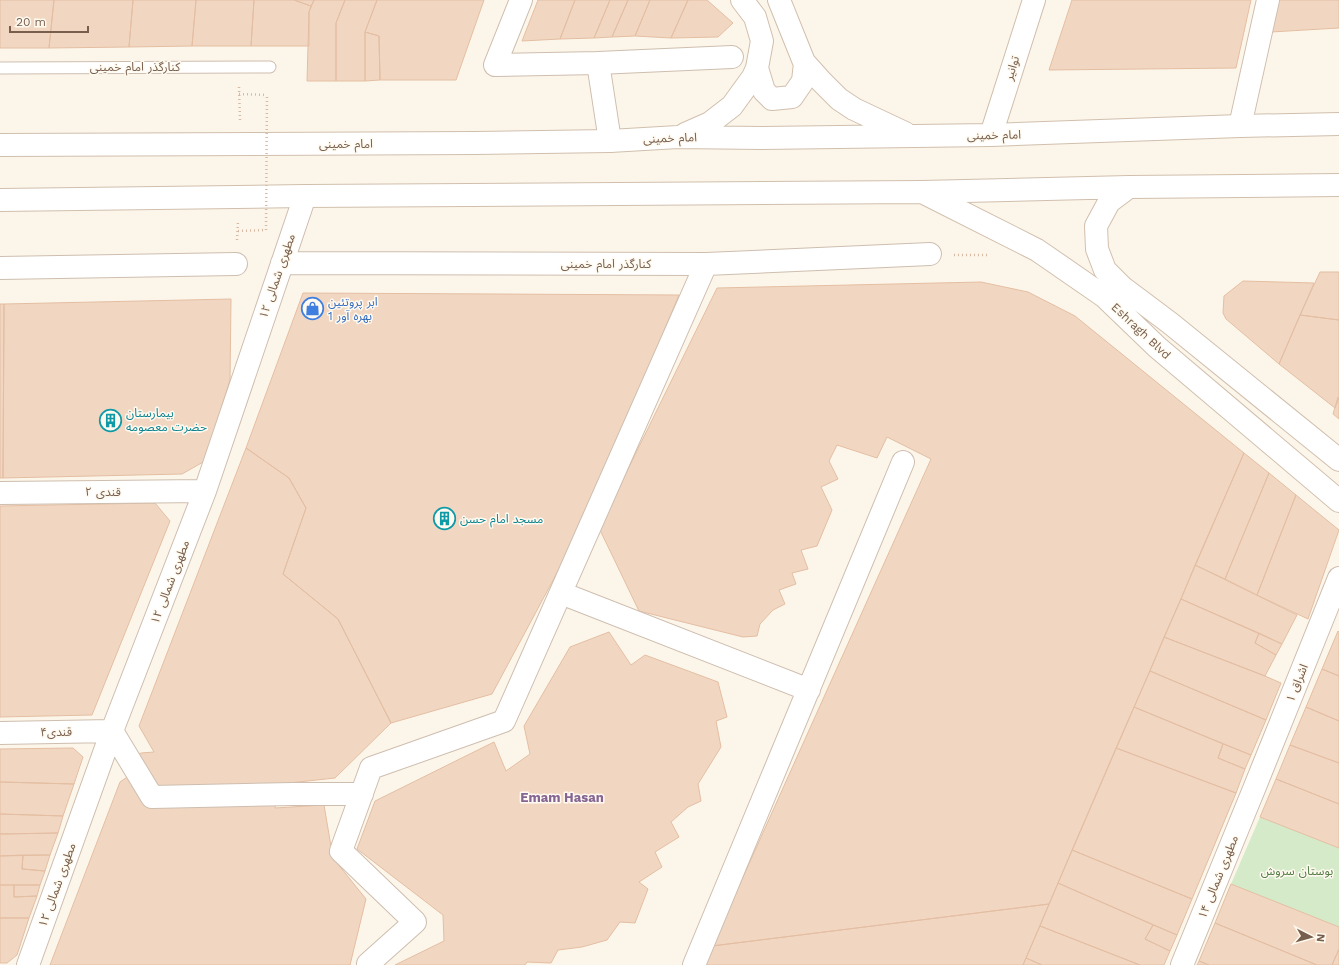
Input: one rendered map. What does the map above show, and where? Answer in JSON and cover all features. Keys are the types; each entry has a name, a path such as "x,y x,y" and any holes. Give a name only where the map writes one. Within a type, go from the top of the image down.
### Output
{"street":[{"path":"521,0 495,65 598,63 732,57"},
{"path":"678,137 710,123 732,106 753,77 757,68 762,41 755,17 742,0"},
{"path":"779,0 805,63 838,99 854,110 912,136"},
{"name":"توانیر","path":"991,135 1034,0"},
{"path":"1240,126 1268,0"},
{"path":"598,63 610,141"},
{"path":"757,68 764,91 772,100 792,97 803,82 805,63"},
{"name":"امام خمینی","path":"0,145 475,144 610,141 678,137 762,138 991,135 1339,124"},
{"path":"0,200 304,196 922,192 1339,185"},
{"name":"Eshragh Blvd","path":"1129,188 1109,202 1096,226 1097,249 1105,270 1122,287 1170,323 1339,460"},
{"name":"Eshragh Blvd","path":"922,192 1037,250 1105,297 1157,347 1339,501"},
{"name":"مطهری شمالی ۱۲","path":"28,965 112,731 205,491 304,196"},
{"name":"کنارگذر امام خمینی","path":"282,263 706,264 930,254"},
{"path":"0,268 236,264"},
{"path":"368,964 415,922 341,851 371,768 504,722 706,264"},
{"path":"694,965 903,462"},
{"name":"قندی ۲","path":"0,493 205,491"},
{"name":"اشراق ۱","path":"1254,789 1339,578"},
{"path":"561,593 809,690"},
{"path":"112,731 152,797 362,794"},
{"name":"قندی۴","path":"0,732 112,731"},
{"name":"مطهری شمالی ۱۴","path":"1182,965 1254,789"}],"lane":[{"name":"کنارگذر امام خمینی","path":"0,68 270,66"}],"path":[{"path":"239,66 241,144"},
{"path":"238,231 266,230 267,95 240,94"},
{"path":"930,254 990,255"}],"green space":[{"name":"بوستان سروش","path":"1260,817 1339,848 1339,927 1231,884"}],"building":[{"path":"0,0 54,0 49,48 0,48"},
{"path":"54,0 133,0 129,47 49,48"},
{"path":"133,0 196,0 192,46 129,47"},
{"path":"196,0 254,0 251,46 192,46"},
{"path":"254,0 294,0 311,6 309,12 309,46 251,46"},
{"path":"294,0 314,0 311,6"},
{"path":"314,0 345,0 336,23 336,81 307,81 309,12"},
{"path":"345,0 377,0 365,32 365,81 336,81 336,23"},
{"path":"377,0 484,0 456,80 380,80 379,36 365,32"},
{"path":"538,0 575,0 560,39 522,41"},
{"path":"575,0 610,0 594,38 560,39"},
{"path":"610,0 628,0 612,37 594,38"},
{"path":"628,0 650,0 635,36 612,37"},
{"path":"650,0 688,0 671,38 635,36"},
{"path":"688,0 707,0 733,23 718,37 671,38"},
{"path":"1072,0 1251,0 1236,68 1049,70"},
{"path":"1278,0 1339,0 1339,28 1271,32"},
{"path":"365,32 379,36 380,80 365,81"},
{"path":"1320,272 1339,272 1339,320 1300,315"},
{"path":"1243,281 1314,283 1279,364 1226,319 1223,313 1224,296"},
{"path":"981,282 1028,292 1075,316 1244,453 1049,904 712,946 931,459 887,437 877,458 837,445 829,461 838,479 821,487 832,510 817,546 801,550 808,569 792,573 796,584 779,590 785,604 773,610 760,624 757,636 743,637 639,611 599,528 717,288"},
{"name":"مسجد امام حسن","path":"303,293 679,295 580,530 492,694 391,723 338,619 283,574 306,508 289,478 246,448"},
{"name":"بیمارستان حضرت معصومه","path":"231,299 230,380 205,461 182,474 3,478 4,304"},
{"path":"0,304 4,304 3,478 0,478"},
{"path":"1300,315 1339,320 1339,398 1335,408 1279,364"},
{"path":"1338,397 1339,398 1339,419 1333,414"},
{"path":"246,448 289,478 306,508 283,574 338,619 391,723 335,778 280,784 275,808 324,805 333,858 366,899 350,965 50,965 120,782 130,775 121,764 141,753 154,752 139,726"},
{"path":"1244,453 1269,473 1225,579 1195,565"},
{"path":"1269,473 1296,495 1257,595 1225,579"},
{"path":"1296,495 1339,530 1308,619 1257,595"},
{"path":"155,503 170,521 92,715 0,717 0,506"},
{"path":"1195,565 1297,615 1282,644 1181,599"},
{"path":"1181,599 1259,633 1255,643 1276,655 1265,676 1164,637"},
{"path":"1338,631 1339,632 1339,676 1322,669"},
{"path":"609,632 631,665 645,655 718,682 727,717 716,721 721,747 698,784 701,801 688,807 671,822 679,837 655,852 662,867 639,882 648,889 635,923 620,922 607,940 582,947 558,950 551,963 527,962 525,965 395,965 444,941 443,915 357,849 375,801 494,742 506,771 530,754 524,726 570,647"},
{"path":"1259,633 1282,644 1276,655 1255,643"},
{"path":"1164,637 1281,683 1266,720 1150,671"},
{"path":"1322,669 1339,676 1339,721 1306,707"},
{"path":"1150,671 1266,720 1251,755 1134,707"},
{"path":"1134,707 1223,744 1218,758 1245,769 1236,793 1116,748"},
{"path":"1306,707 1339,721 1339,763 1290,745"},
{"path":"1223,744 1251,755 1245,769 1218,758"},
{"path":"1290,745 1339,763 1339,804 1276,779"},
{"path":"73,748 83,757 74,784 0,782 0,749"},
{"path":"1116,748 1236,793 1192,899 1072,850"},
{"path":"1276,779 1339,804 1339,848 1260,817"},
{"path":"0,782 74,784 63,816 0,814"},
{"path":"0,814 63,816 58,833 0,834"},
{"path":"58,833 50,855 0,856 0,834"},
{"path":"1072,850 1192,899 1177,935 1058,883"},
{"path":"23,855 50,855 45,871 22,869"},
{"path":"23,855 22,869 45,871 40,885 0,885 0,856"},
{"path":"1058,883 1153,925 1145,939 1170,951 1164,965 1140,965 1040,926"},
{"path":"1231,884 1339,927 1339,949 1332,965 1317,965 1215,923"},
{"path":"0,885 14,885 14,897 37,896 29,918 0,918"},
{"path":"14,885 40,885 37,896 14,897"},
{"path":"1049,904 1023,965 705,965 712,946"},
{"path":"0,918 29,918 17,955 7,963 0,963"},
{"path":"1215,923 1317,965 1209,965 1199,961"},
{"path":"1153,925 1177,935 1170,951 1145,939"},
{"path":"1040,926 1140,965 1042,965 1026,958"},
{"path":"1339,949 1339,965 1332,965"},
{"path":"1026,958 1042,965 1023,965"},
{"path":"1199,961 1209,965 1197,965"}],"place":[{"name":"ابر پروتئین بهره آور 1","path":"312,309"},
{"name":"بیمارستان حضرت معصومه","path":"110,420"},
{"name":"مسجد امام حسن","path":"444,519"}],"district":[{"name":"Emam Hasan","path":"562,797"}]}
